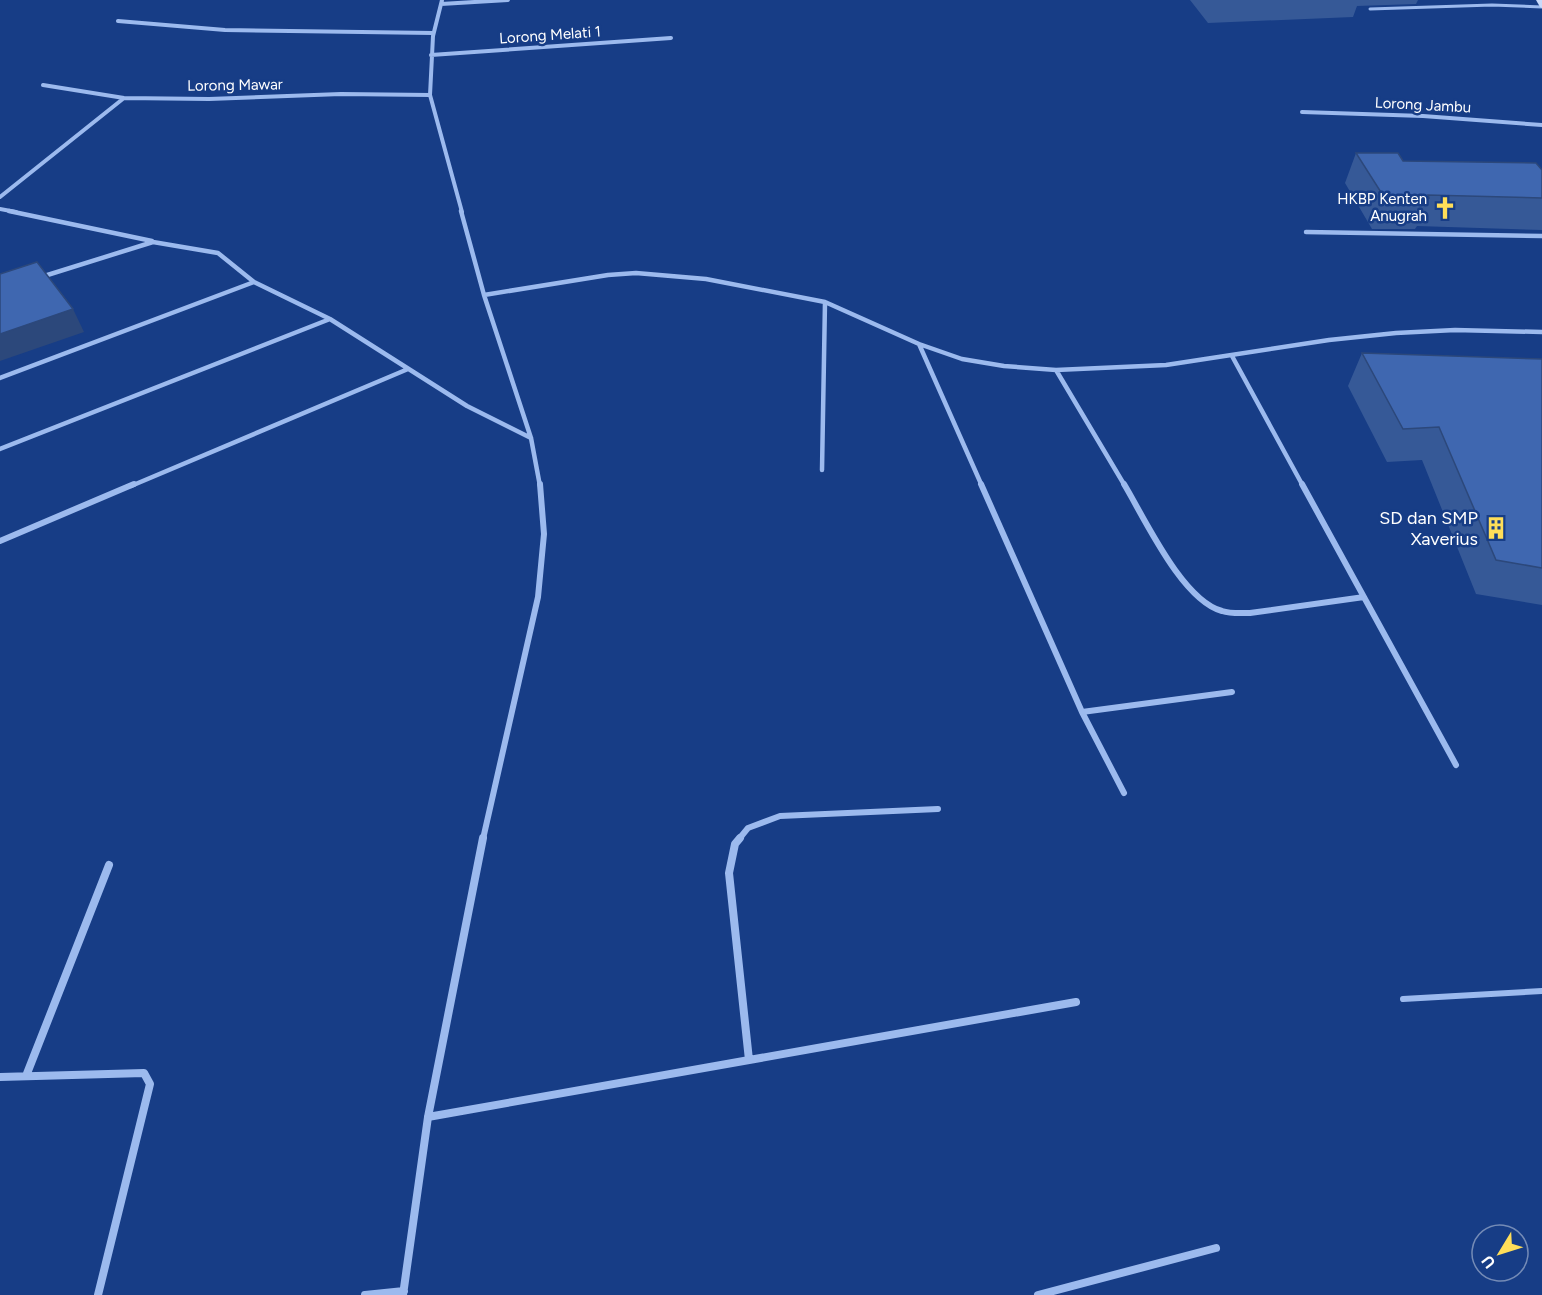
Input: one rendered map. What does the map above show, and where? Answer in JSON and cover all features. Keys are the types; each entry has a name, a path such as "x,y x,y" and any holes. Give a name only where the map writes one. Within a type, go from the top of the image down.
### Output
{"street":[{"path":"365,1295 404,1293 428,1117 480,851 538,597 542,568 544,534 541,492 531,438 484,295 430,95 431,56 442,2 508,0"},
{"path":"1539,0 1542,7"},
{"path":"118,21 225,30 434,33"},
{"name":"Lorong Melati 1","path":"431,56 671,38"},
{"name":"Lorong Mawar","path":"43,85 124,98 209,99 341,94 430,95"},
{"path":"0,197 124,98"},
{"name":"Lorong Jambu","path":"1302,112 1423,116 1542,125"},
{"path":"0,209 153,242 218,253 254,282 330,318 480,414 531,438"},
{"path":"1306,232 1542,236"},
{"path":"33,280 153,242"},
{"path":"484,295 583,277 636,273 740,284 825,303 919,344 962,359 982,364 1056,370 1166,365 1329,340 1396,333 1455,330 1542,332"},
{"path":"0,378 254,282"},
{"path":"822,470 825,303"},
{"path":"0,449 330,318"},
{"path":"919,344 1082,712 1124,793"},
{"path":"1232,356 1456,765"},
{"path":"0,541 408,369"},
{"path":"1056,370 1182,581 1198,598 1223,611 1247,613 1364,597"},
{"path":"1082,712 1232,692"},
{"path":"749,1060 729,873 735,844 748,828 780,816 938,809"},
{"path":"26,1076 109,865"},
{"path":"428,1117 1076,1002"},
{"path":"0,1077 144,1073 150,1084 98,1295"},
{"path":"1038,1295 1216,1248"}],"lane":[{"path":"1486,0 1492,5"},
{"path":"1370,9 1492,5 1542,7"},
{"path":"1403,999 1542,992"}],"building":[{"path":"1356,153 1398,153 1403,161 1536,163 1542,170 1542,198 1428,195 1429,198 1384,197"},
{"path":"37,262 73,309 0,334 0,274"},
{"name":"SD dan SMP Xaverius","path":"1362,353 1542,359 1542,568 1496,560 1439,427 1403,429"}],"place":[{"name":"HKBP Kenten Anugrah","path":"1445,208"},
{"name":"SD dan SMP Xaverius","path":"1496,528"}]}
